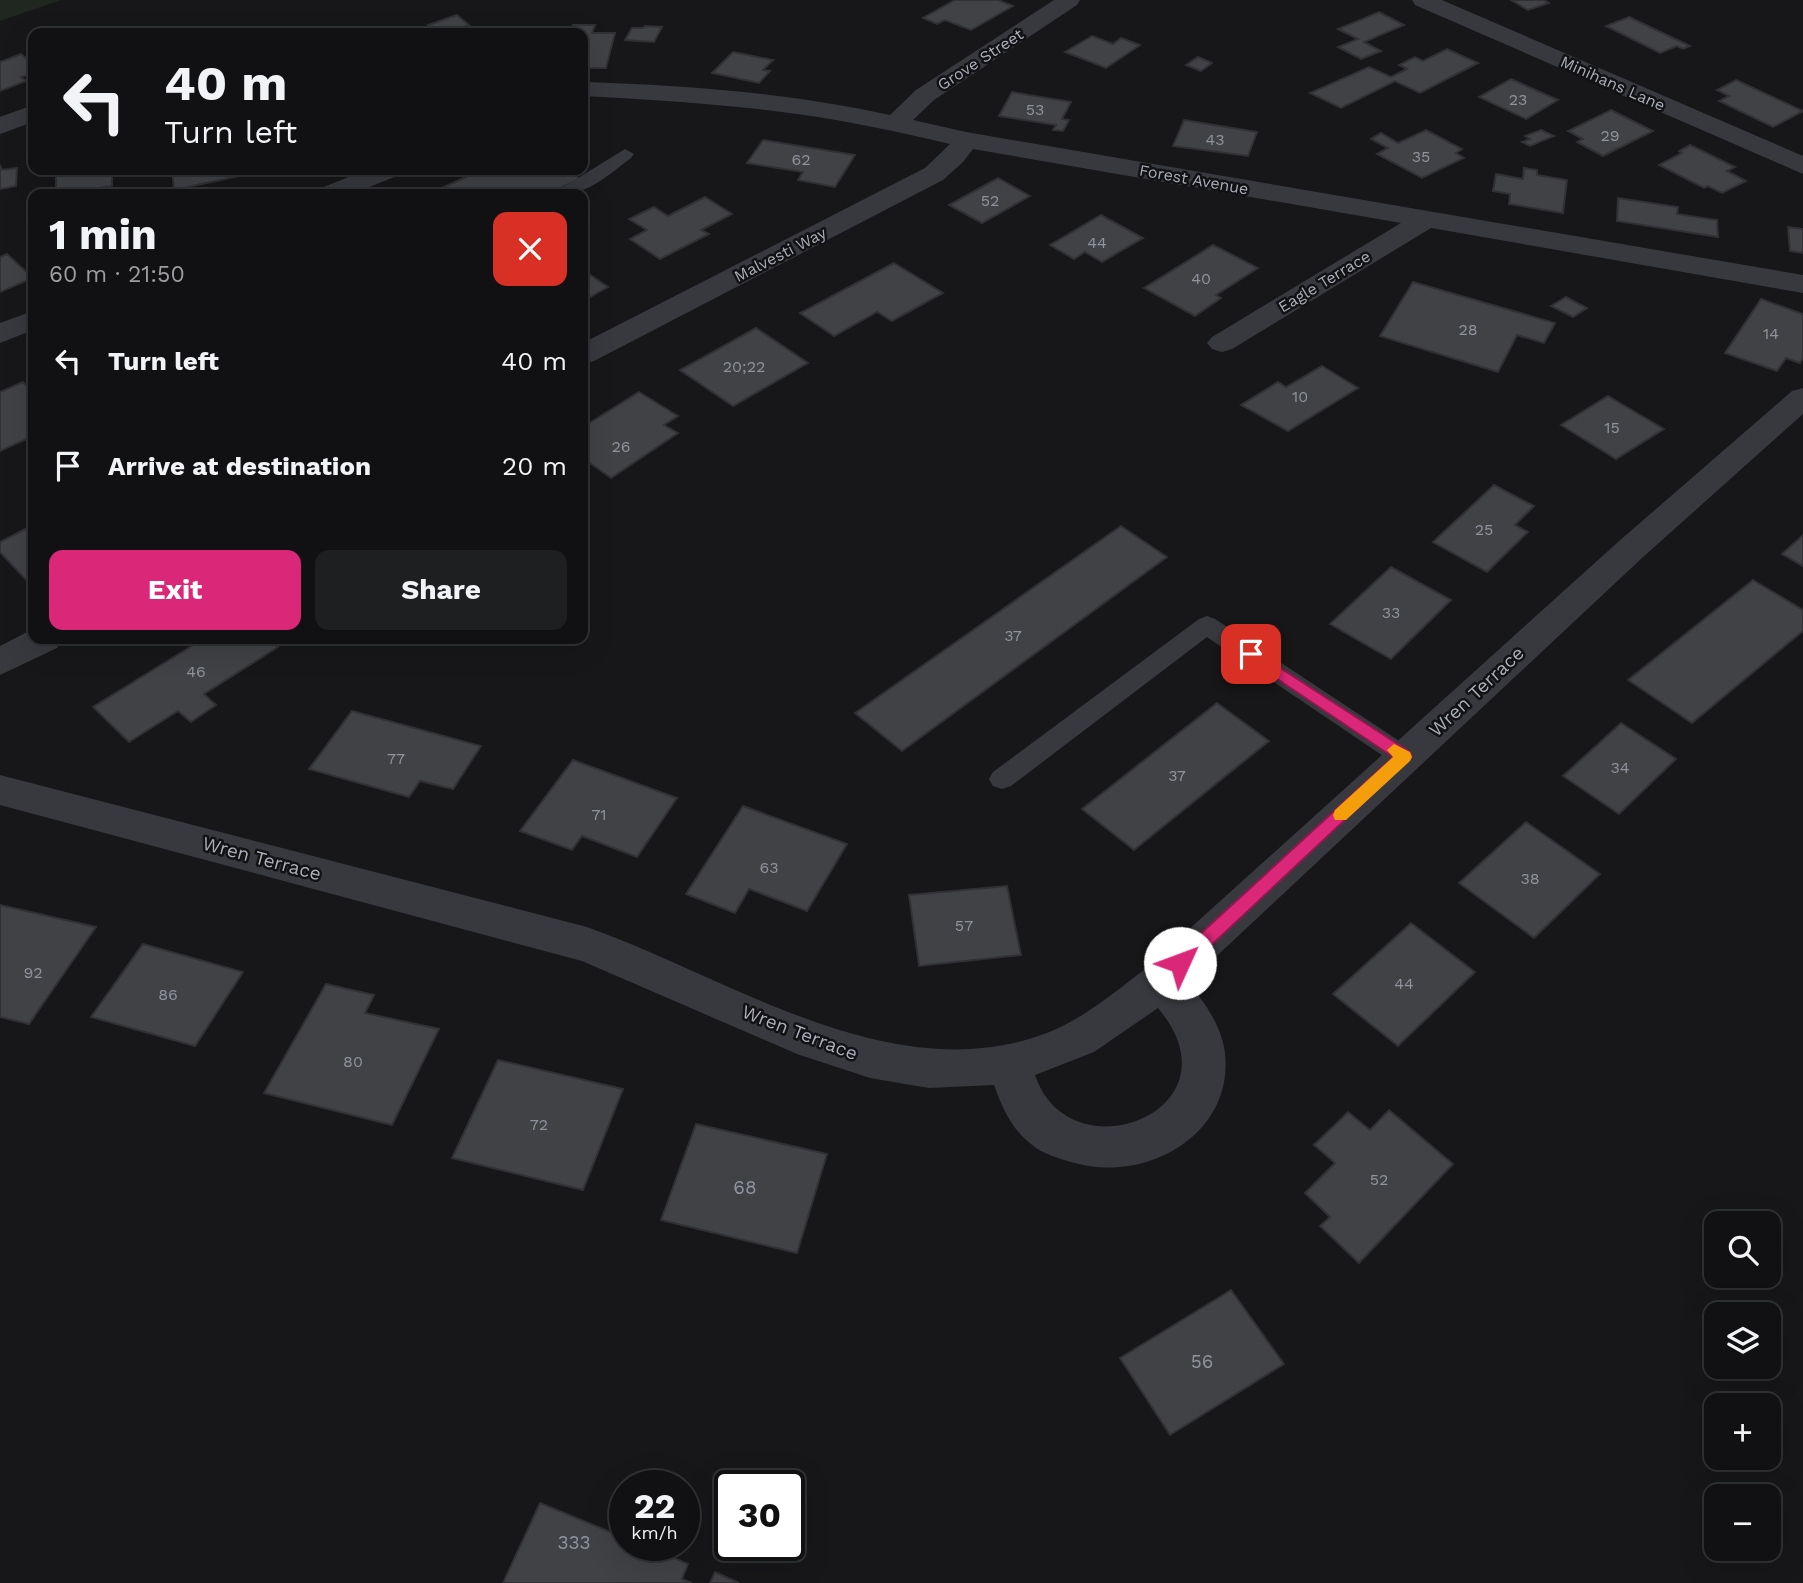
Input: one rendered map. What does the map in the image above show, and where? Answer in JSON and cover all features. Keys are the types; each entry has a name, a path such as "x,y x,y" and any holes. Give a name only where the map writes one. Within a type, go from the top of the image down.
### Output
{"street":[{"name":"Grove Street","path":"895,124 925,95 1069,0"},
{"name":"Minihans Lane","path":"1423,0 1803,166"},
{"name":"Forest Avenue","path":"588,89 755,101 848,114 966,140 1803,284"},
{"path":"0,126 28,115"},
{"path":"0,134 28,130"},
{"name":"Malvesti Way","path":"588,352 934,174 954,157 966,140"},
{"path":"342,189 375,175"},
{"name":"Eagle Terrace","path":"1222,343 1427,219"},
{"path":"0,334 28,322"},
{"name":"Wren Terrace","path":"0,790 587,945 624,958 810,1041 846,1053 928,1070 1010,1064 1048,1052 1084,1036 1116,1016 1160,982 1630,550 1803,398"},
{"path":"0,662 34,644"},
{"path":"1010,1064 1021,1098 1047,1130 1094,1147 1120,1147 1142,1143 1164,1134 1184,1118 1197,1101 1202,1079 1203,1054 1189,1016 1160,982"}],"lane":[{"path":"572,189 591,180 625,154"},
{"path":"1002,779 1207,625 1404,757"}],"shaded area":[{"path":"0,0 61,0 0,21"}],"building":[{"path":"955,0 998,0 1013,6 971,30 945,20 937,24 923,18"},
{"path":"1511,0 1544,0 1549,3 1528,10"},
{"path":"1379,12 1404,25 1364,42 1381,51 1361,59 1338,47 1358,39 1338,29"},
{"path":"457,15 469,25 460,28 432,28 428,25"},
{"path":"1629,17 1690,46 1683,49 1677,46 1660,53 1606,26"},
{"path":"573,25 595,25 592,33 615,33 606,68 588,68 588,28 572,28"},
{"path":"662,27 654,42 625,40 632,28"},
{"path":"1092,36 1113,44 1121,38 1140,45 1106,68 1065,52"},
{"path":"1447,49 1478,63 1420,93 1395,81 1341,108 1310,93 1369,67 1391,77 1407,69 1399,65 1415,57 1423,61"},
{"path":"733,52 773,60 763,70 770,71 759,83 712,73"},
{"path":"21,54 28,60 28,75 21,77 26,81 0,91 0,62"},
{"path":"1198,57 1212,63 1201,71 1186,65"},
{"path":"1511,79 1558,100 1526,119 1479,97"},
{"path":"1736,80 1803,111 1773,127 1719,101 1729,96 1717,90"},
{"path":"1012,92 1071,102 1062,119 1069,120 1063,131 1053,130 1056,125 999,116"},
{"path":"1611,110 1653,131 1603,156 1577,142 1583,139 1568,131"},
{"path":"1184,120 1257,132 1248,156 1173,146"},
{"path":"1426,130 1462,149 1456,153 1464,158 1422,178 1377,154 1388,148 1371,139 1381,133 1398,143"},
{"path":"1541,130 1554,136 1530,146 1522,142 1530,139 1525,136"},
{"path":"763,140 855,155 835,187 798,180 803,172 747,163"},
{"path":"1690,145 1735,167 1727,171 1746,181 1722,193 1708,186 1704,188 1659,165 1682,153 1679,151"},
{"path":"0,165 2,170 17,168 16,186 0,189"},
{"path":"1524,168 1537,170 1537,175 1567,180 1563,213 1509,204 1510,194 1493,191 1496,174 1523,179"},
{"path":"56,175 112,175 112,186 56,189"},
{"path":"172,175 239,175 239,176 174,189"},
{"path":"471,175 574,175 580,179 558,189 439,189"},
{"path":"998,178 1030,196 982,223 949,205"},
{"path":"705,197 732,214 701,230 709,234 660,259 630,239 647,230 629,219 654,207 668,216"},
{"path":"1618,198 1678,207 1677,214 1717,220 1718,237 1617,221"},
{"path":"1101,215 1143,238 1102,262 1085,252 1074,259 1050,245"},
{"path":"1788,227 1803,229 1803,253 1790,251"},
{"path":"1213,245 1258,268 1216,295 1221,298 1195,316 1144,288"},
{"path":"7,254 28,273 28,280 0,292 0,257"},
{"path":"894,263 943,293 892,321 877,312 834,336 800,313"},
{"path":"588,273 608,287 588,298"},
{"path":"1413,282 1555,323 1544,343 1517,335 1498,372 1380,336"},
{"path":"1566,297 1587,308 1573,317 1551,306"},
{"path":"1761,299 1803,314 1803,358 1800,363 1786,358 1777,371 1725,353"},
{"path":"756,328 808,363 733,406 680,370"},
{"path":"1322,366 1358,388 1288,431 1241,405 1278,382 1286,387"},
{"path":"23,382 28,388 28,438 0,451 0,392"},
{"path":"639,392 678,416 664,425 678,433 611,478 588,462 588,424"},
{"path":"1608,396 1664,429 1616,459 1561,425"},
{"path":"1494,485 1534,506 1515,525 1528,532 1487,572 1433,542"},
{"path":"1121,526 1167,557 902,751 855,713"},
{"path":"28,528 28,582 0,552 0,542"},
{"path":"1803,535 1803,566 1782,554"},
{"path":"1391,567 1451,600 1391,659 1330,624"},
{"path":"1753,580 1803,610 1803,631 1692,723 1628,680"},
{"path":"195,644 274,644 278,647 204,694 216,705 191,722 178,711 129,742 93,707"},
{"path":"1217,703 1269,741 1134,850 1082,809"},
{"path":"352,711 481,746 453,789 420,781 409,797 309,769"},
{"path":"1621,723 1676,759 1619,814 1563,776"},
{"path":"573,760 677,798 637,857 582,836 572,850 520,831"},
{"path":"743,806 847,844 807,911 749,889 735,913 686,894"},
{"path":"1526,822 1600,874 1534,938 1459,883"},
{"path":"1007,886 1021,955 919,966 909,895"},
{"path":"0,905 96,927 29,1024 0,1017"},
{"path":"1411,923 1475,972 1398,1046 1333,994"},
{"path":"143,944 243,972 195,1046 91,1017"},
{"path":"326,984 374,995 365,1013 439,1029 392,1125 264,1093"},
{"path":"498,1060 623,1089 583,1190 452,1158"},
{"path":"1389,1110 1453,1164 1359,1263 1320,1226 1330,1217 1305,1193 1335,1163 1314,1145 1348,1112 1370,1130"},
{"path":"696,1124 827,1154 797,1253 661,1220"},
{"path":"1231,1290 1284,1364 1170,1435 1120,1358"},
{"path":"540,1503 609,1531 609,1561 681,1561 688,1564 682,1579 692,1583 503,1583"},
{"path":"715,1572 739,1583 710,1583"}],"slow traffic":[{"path":"1341,815 1404,757 1394,750"}],"route":[{"path":"1180,963 1404,757 1251,654"}]}
